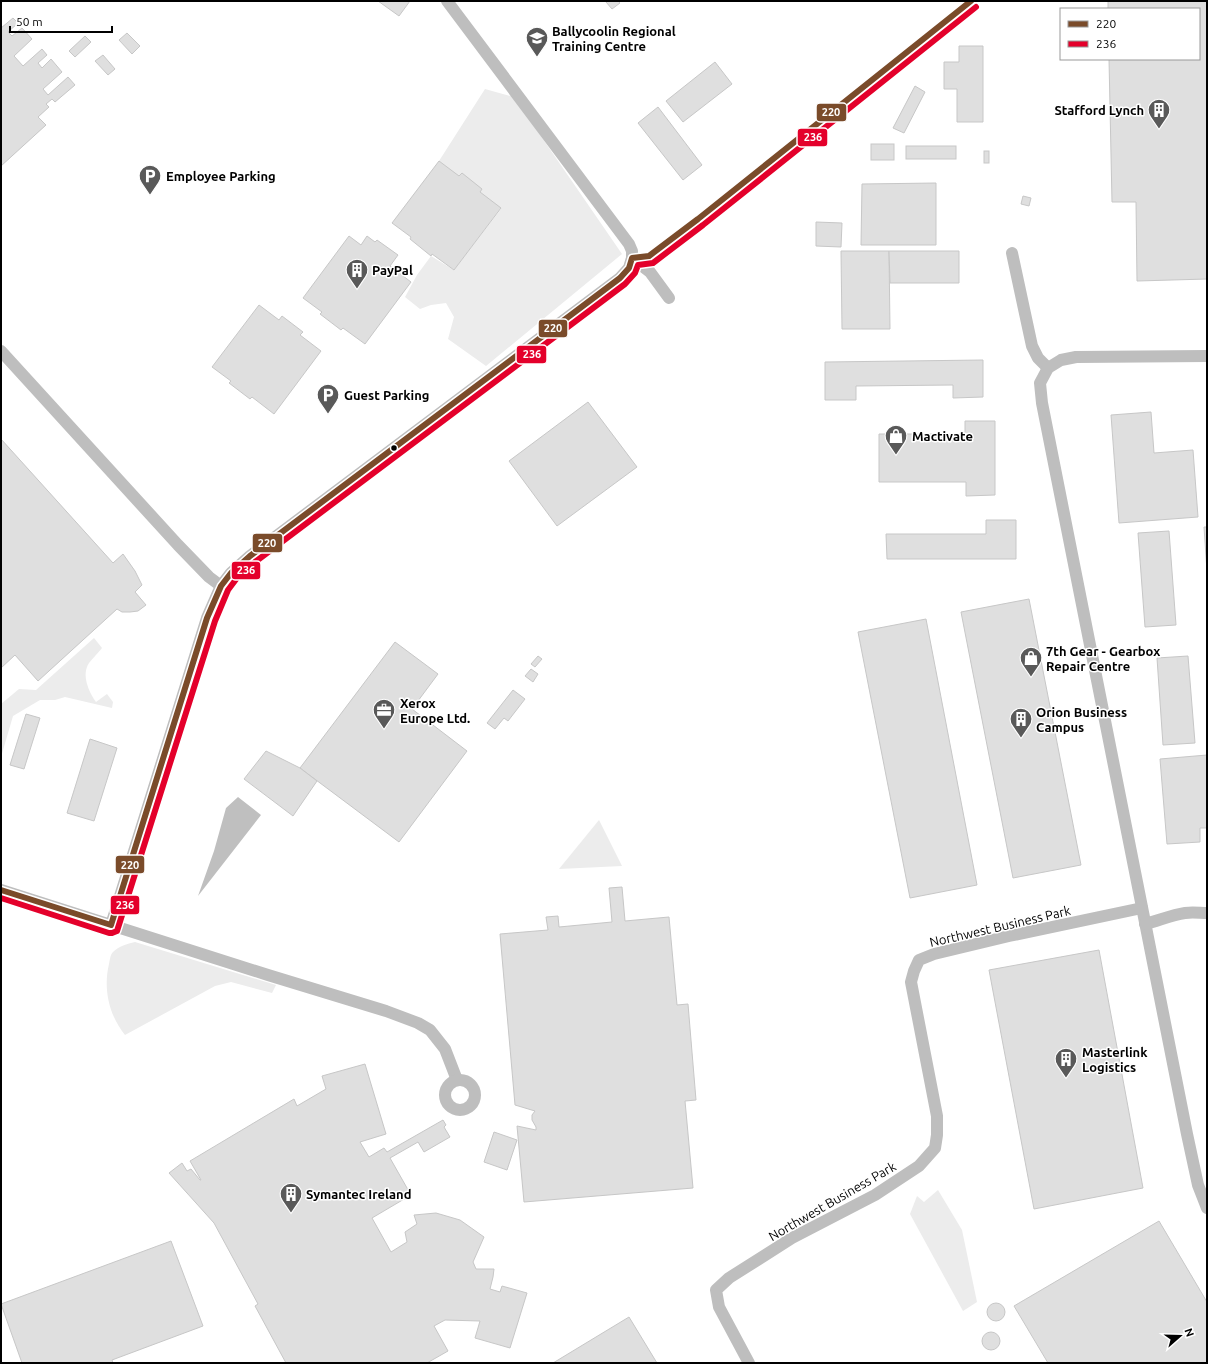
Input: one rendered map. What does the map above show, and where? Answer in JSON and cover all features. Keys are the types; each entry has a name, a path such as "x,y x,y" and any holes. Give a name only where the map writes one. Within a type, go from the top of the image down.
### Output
{"street":[{"path":"111,925 207,618 221,586 231,573 250,556 620,278 629,268 632,258 632,251 629,244 447,1"},
{"path":"1012,252 1032,346 1038,358 1048,368"},
{"path":"632,258 650,272 669,298"},
{"path":"1,351 178,545 209,577 221,586"},
{"path":"1207,356 1076,357 1061,360 1048,368 1040,383 1042,403 1187,1134 1198,1185 1207,1208"},
{"path":"1,890 268,975 386,1010 418,1023 430,1030 445,1049 457,1080"},
{"name":"Northwest Business Park","path":"749,1363 719,1307 716,1290 730,1278 792,1238 875,1196 919,1166 935,1148 937,1116 911,982 919,960 934,954 1008,936 1142,908"},
{"path":"1145,924 1170,916 1186,913 1207,913"}],"shaded area":[{"path":"485,89 514,97 622,254 486,366 448,339 454,317 446,303 431,305 420,309 405,297 417,275 431,256 454,270 501,209 439,161"},
{"path":"94,638 102,648 89,663 86,673 87,683 96,702 107,694 113,702 112,708 65,697 55,700 40,700 13,716 1,757 1,704 19,689 36,690"},
{"path":"238,797 261,815 198,896 214,851 226,808"},
{"path":"599,820 622,866 559,869"},
{"path":"135,942 276,985 272,993 231,982 215,986 125,1035 119,1027 111,1010 107,992 107,973 110,958 113,952 126,944"},
{"path":"938,1190 962,1230 977,1302 963,1311 910,1214 917,1196 924,1202"}],"building":[{"path":"378,1 410,1 399,16"},
{"path":"618,1 620,3 612,9 606,2"},
{"name":"Stafford Lynch","path":"1108,1 1207,1 1207,279 1137,281 1136,202 1112,202 1109,60 1200,60 1200,8 1108,8"},
{"path":"13,18 18,23 8,32 12,36 22,28 32,39 14,56 23,66 42,49 47,55 38,63 42,68 51,59 62,72 43,89 48,95 68,77 75,85 55,102 52,99 46,104 49,107 38,117 46,125 1,166 1,28"},
{"path":"127,33 140,46 132,54 119,40"},
{"path":"85,36 91,42 75,57 69,51"},
{"path":"959,46 983,46 983,122 957,122 957,89 944,89 944,62 959,62"},
{"path":"103,55 115,69 108,75 95,61"},
{"path":"715,62 732,84 683,122 666,101"},
{"path":"915,86 925,92 904,133 893,128"},
{"path":"658,107 702,165 683,180 638,123"},
{"path":"871,144 894,144 894,160 871,160"},
{"path":"906,146 956,146 956,159 906,159"},
{"path":"984,151 989,151 989,163 984,163"},
{"name":"PayPal","path":"439,161 459,176 462,173 482,189 480,192 501,208 454,270 432,254 431,256 410,239 411,237 392,223"},
{"path":"936,183 936,245 861,245 862,184"},
{"path":"1023,196 1031,198 1029,206 1021,204"},
{"path":"816,222 842,223 841,247 816,246"},
{"name":"PayPal","path":"349,236 361,245 367,236 375,242 377,240 398,255 390,266 411,282 365,344 343,328 341,330 320,314 322,312 303,298"},
{"path":"841,251 889,251 890,329 842,329"},
{"path":"889,251 959,251 959,283 890,283"},
{"path":"259,305 279,320 282,316 303,332 300,335 321,351 274,414 252,397 250,399 229,383 231,381 212,367"},
{"path":"983,360 983,397 953,398 953,385 856,386 856,400 825,400 825,362"},
{"path":"588,402 637,467 557,526 509,461"},
{"path":"1151,412 1154,453 1193,450 1198,517 1119,523 1111,415"},
{"path":"965,421 995,421 995,495 966,496 966,482 879,482 879,434 965,434"},
{"path":"1,439 113,563 123,554 135,571 142,585 135,592 146,605 138,611 122,612 117,609 38,681 15,655 1,668"},
{"path":"986,520 1016,520 1016,559 887,559 886,534 986,534"},
{"path":"1204,527 1207,527 1207,571"},
{"path":"1169,531 1176,625 1145,627 1138,533"},
{"name":"Orion Business Campus","path":"1029,599 1081,865 1013,878 961,612"},
{"path":"926,619 977,885 910,898 858,632"},
{"name":"Xerox Europe Ltd.","path":"395,642 438,674 412,709 467,751 399,842 300,768"},
{"path":"538,656 542,659 535,667 531,664"},
{"path":"1188,656 1195,743 1163,745 1157,658"},
{"path":"531,669 538,674 533,682 525,676"},
{"path":"513,690 525,699 508,721 504,718 495,729 487,723"},
{"path":"26,714 40,718 24,769 10,765"},
{"path":"90,739 117,748 94,821 67,813"},
{"path":"266,751 300,768 317,781 293,816 244,779"},
{"path":"1207,755 1207,828 1200,828 1200,842 1167,844 1160,759"},
{"path":"622,887 625,921 669,917 677,1005 688,1004 696,1100 685,1101 693,1188 524,1202 517,1126 536,1130 532,1120 532,1115 535,1111 515,1105 500,934 548,930 546,917 558,916 559,927 612,922 609,888"},
{"name":"Masterlink Logistics","path":"1099,950 1143,1188 1034,1209 989,970"},
{"name":"Symantec Ireland","path":"365,1064 386,1134 360,1142 369,1157 384,1148 387,1152 443,1120 446,1125 444,1127 450,1137 424,1152 418,1142 390,1158 411,1195 372,1218 391,1252 407,1242 405,1232 417,1224 414,1215 436,1213 460,1220 484,1237 473,1262 476,1269 494,1269 490,1289 500,1292 502,1286 527,1293 510,1348 475,1338 480,1321 445,1320 434,1326 448,1351 427,1363 286,1363 255,1306 258,1304 214,1223 169,1173 182,1163 187,1171 191,1169 201,1180 190,1161 294,1099 297,1106 326,1089 322,1076"},
{"path":"494,1132 517,1140 507,1170 484,1162"},
{"path":"1159,1221 1207,1302 1207,1363 1048,1363 1014,1306"},
{"path":"171,1241 203,1326 112,1360 113,1363 22,1363 1,1304"},
{"path":"996,1303 1002,1306 1005,1312 1002,1318 996,1321 990,1318 987,1312 990,1306"},
{"path":"629,1317 657,1363 553,1363"},
{"path":"991,1332 997,1335 1000,1341 997,1347 991,1350 985,1347 982,1341 985,1335"}],"transit line":[{"name":"220","path":"1,890 111,925 207,618 221,586 231,573 250,556 620,278 629,268 632,258 649,256 698,219 971,1"},
{"name":"236","path":"1,898 109,933 117,931 215,621 228,590 237,578 255,562 625,284 635,273 638,265 653,263 703,225 976,7"}],"place":[{"name":"Ballycoolin Regional Training Centre","path":"537,58"},
{"name":"Stafford Lynch","path":"1159,130"},
{"name":"Employee Parking","path":"150,196"},
{"name":"PayPal","path":"357,290"},
{"name":"Guest Parking","path":"328,414"},
{"name":"Mactivate","path":"896,456"},
{"name":"7th Gear - Gearbox Repair Centre","path":"1031,678"},
{"name":"Xerox Europe Ltd.","path":"384,730"},
{"name":"Orion Business Campus","path":"1021,738"},
{"name":"Masterlink Logistics","path":"1066,1078"},
{"name":"Symantec Ireland","path":"291,1214"}]}
